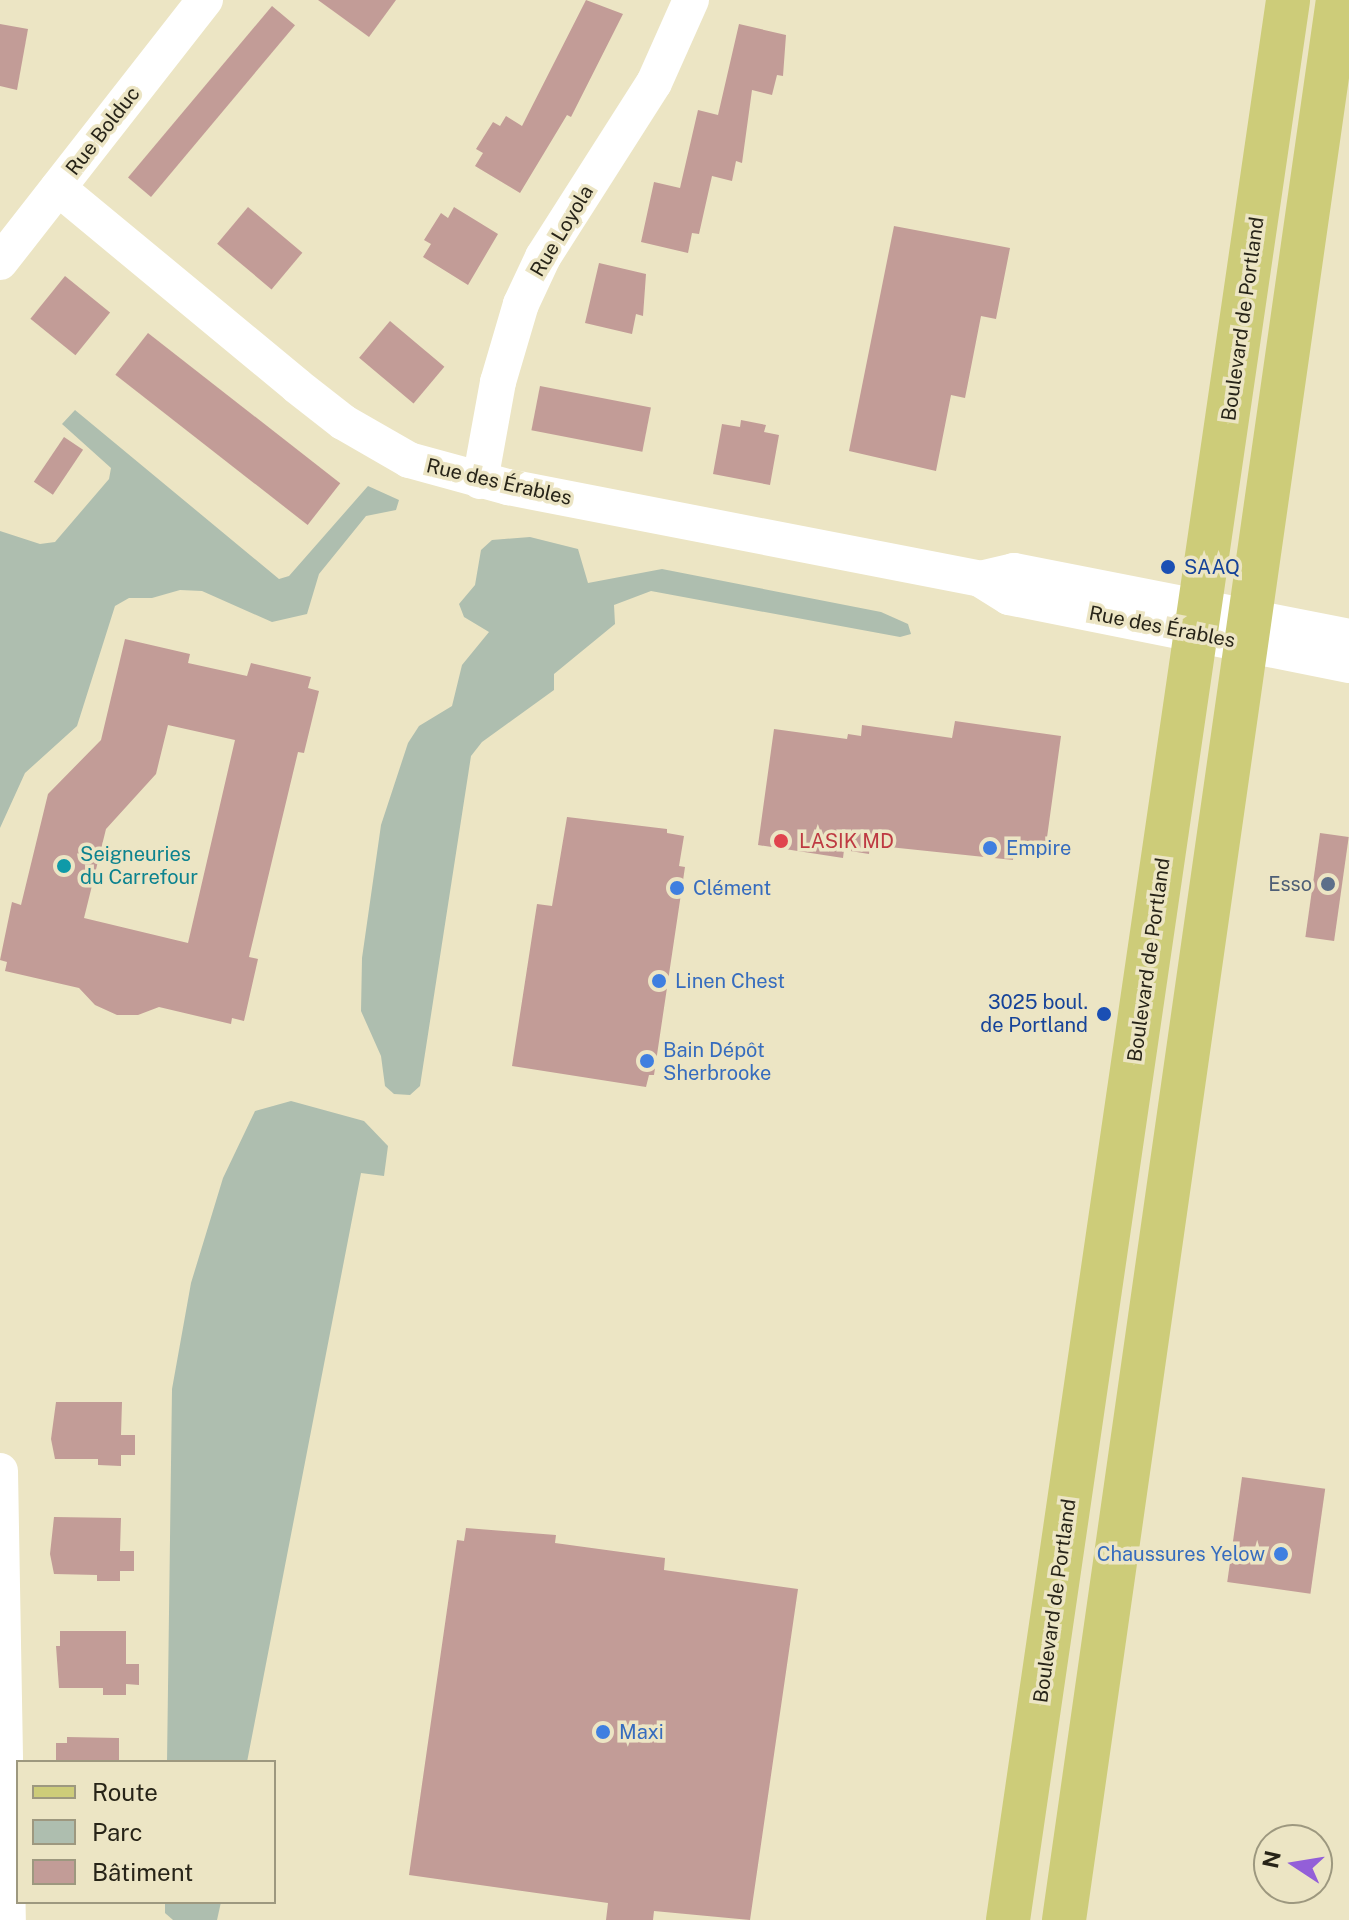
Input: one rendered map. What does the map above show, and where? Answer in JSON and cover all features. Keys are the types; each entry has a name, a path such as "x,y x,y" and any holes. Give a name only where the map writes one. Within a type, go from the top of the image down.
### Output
{"main road":[{"name":"Boulevard de Portland","path":"1008,1920 1288,0"},
{"path":"1064,1920 1338,0"}],"street":[{"name":"Rue Bolduc","path":"0,262 205,0"},
{"name":"Rue Loyola","path":"480,481 498,382 521,304 543,257 654,83 691,0"},
{"name":"Rue des Érables","path":"58,188 343,422 409,460 480,481 980,579 1014,571 1248,631 1349,665"},
{"name":"Rue des Érables","path":"1248,631 1349,637"},
{"path":"0,1471 2,1754 8,1920"}],"green space":[{"path":"75,410 279,579 289,576 368,486 399,500 396,510 366,516 319,574 307,614 272,622 202,591 180,590 152,598 129,598 115,606 77,726 25,773 0,828 0,531 40,544 55,542 109,479 111,468 62,424"},
{"path":"530,537 578,549 588,583 662,569 881,612 908,624 911,634 900,637 651,591 614,605 615,624 554,674 554,690 482,742 471,756 420,1086 410,1095 394,1094 385,1086 381,1056 361,1011 362,958 381,825 408,743 419,726 452,706 462,665 489,632 464,617 459,604 475,585 481,550 492,540"},
{"path":"291,1101 364,1121 388,1146 384,1176 361,1173 247,1760 167,1760 172,1389 191,1283 223,1178 255,1111"},
{"path":"165,1904 221,1904 217,1920 173,1920 165,1913"}],"building":[{"path":"318,0 396,0 369,37"},
{"path":"586,0 623,14 571,117 567,115 520,193 475,166 483,153 476,149 493,122 500,126 506,116 522,126"},
{"path":"272,6 295,25 151,197 128,178"},
{"path":"0,24 28,29 17,90 0,86"},
{"path":"739,24 786,35 783,76 777,75 772,95 752,90 742,163 736,161 732,181 712,176 699,234 692,233 688,253 641,242 654,182 680,188 698,110 718,115"},
{"path":"248,207 302,253 272,289 217,244"},
{"path":"454,207 498,234 468,285 423,257 431,244 424,240 441,213 448,218"},
{"path":"894,226 1010,248 996,319 981,316 965,398 951,395 936,471 849,451"},
{"path":"599,263 646,274 643,316 636,314 632,334 585,323"},
{"path":"65,276 110,313 75,355 30,319"},
{"path":"390,321 444,367 414,403 359,358"},
{"path":"148,333 340,483 308,525 115,375"},
{"path":"540,386 651,408 642,452 531,430"},
{"path":"741,420 766,425 764,432 779,435 770,485 713,474 722,424 740,427"},
{"path":"64,437 83,450 53,495 34,482"},
{"name":"Seigneuries du Carrefour","path":"125,639 190,654 188,663 247,676 251,663 311,677 308,688 319,691 304,753 298,752 249,957 258,959 244,1021 232,1018 231,1024 159,1007 138,1015 117,1015 95,1005 79,988 5,971 7,962 0,960 12,902 21,905 48,794 101,740","holes":["168,725 235,740 188,943 84,918 106,829 156,774"]},
{"path":"955,721 1061,736 1045,852 1014,848 1013,860 870,845 869,854 844,850 843,858 758,845 774,729 847,739 848,734 861,736 862,725 952,738"},
{"path":"567,817 667,829 667,833 684,836 679,866 685,867 654,1075 649,1075 646,1087 512,1066 537,904 552,906"},
{"path":"1320,833 1349,837 1334,941 1305,937"},
{"path":"56,1402 122,1402 121,1435 135,1435 135,1455 121,1455 121,1466 98,1465 98,1459 55,1459 51,1439"},
{"path":"1242,1477 1325,1489 1310,1594 1227,1582"},
{"path":"54,1517 121,1518 120,1551 134,1551 134,1571 120,1571 120,1581 97,1581 97,1575 54,1574 50,1554"},
{"name":"Maxi","path":"466,1528 556,1535 555,1543 665,1558 664,1570 798,1589 750,1920 654,1911 653,1920 606,1920 608,1903 409,1875 457,1540 464,1541"},
{"path":"60,1631 126,1631 126,1664 139,1664 139,1685 126,1684 126,1695 103,1695 103,1688 59,1688 56,1646 60,1646"},
{"path":"67,1737 119,1738 119,1760 56,1760 56,1743 67,1743"}],"place":[{"name":"SAAQ","path":"1168,567"},
{"name":"LASIK MD","path":"781,841"},
{"name":"Empire","path":"990,848"},
{"name":"Seigneuries du Carrefour","path":"64,866"},
{"name":"Esso","path":"1328,884"},
{"name":"Clément","path":"677,888"},
{"name":"Linen Chest","path":"659,981"},
{"name":"3025 boul. de Portland","path":"1104,1014"},
{"name":"Bain Dépôt Sherbrooke","path":"647,1061"},
{"name":"Chaussures Yelow","path":"1281,1554"},
{"name":"Maxi","path":"603,1732"}]}
